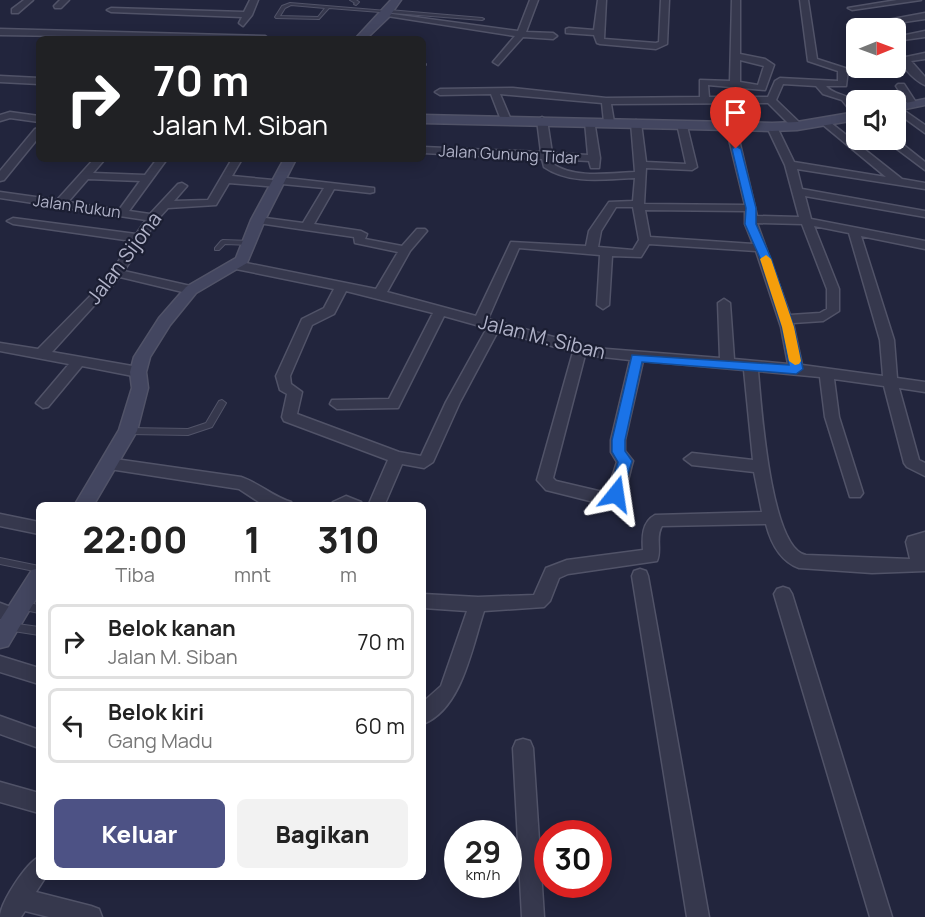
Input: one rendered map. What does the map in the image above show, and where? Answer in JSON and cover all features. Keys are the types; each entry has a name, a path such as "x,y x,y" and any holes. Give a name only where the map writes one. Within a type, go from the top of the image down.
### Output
{"main road":[{"path":"363,36 390,9"},
{"path":"906,106 925,102"},
{"path":"426,119 682,124 731,128 797,126 846,117"},
{"path":"85,502 128,431 140,388 138,372 142,357 190,290 236,266 251,243 258,220 288,162"},
{"path":"14,618 36,571"}],"street":[{"path":"15,11 29,0"},
{"path":"104,18 119,0"},
{"path":"157,12 166,0"},
{"path":"200,13 209,0"},
{"path":"235,36 255,0"},
{"path":"498,62 521,34 534,0"},
{"path":"602,0 598,38 605,42 660,46 665,36 665,0"},
{"path":"735,84 736,0"},
{"path":"771,100 780,81 843,84 843,69 813,61 804,0"},
{"path":"848,5 916,0"},
{"path":"848,5 863,18"},
{"path":"390,9 521,34 553,36"},
{"path":"111,10 248,15"},
{"path":"906,20 925,16"},
{"path":"90,36 97,27"},
{"path":"569,31 598,33"},
{"path":"0,32 71,36"},
{"path":"906,37 925,34"},
{"path":"705,100 703,82 762,88 769,65 762,61 735,56"},
{"path":"906,59 925,56"},
{"path":"906,63 925,82"},
{"path":"0,79 36,81"},
{"path":"819,83 826,92 846,99"},
{"path":"440,92 478,86 494,91 533,92 606,101 771,100 797,126"},
{"path":"901,86 912,104"},
{"path":"494,91 506,120"},
{"path":"606,101 609,122"},
{"path":"0,118 10,115 36,119"},
{"path":"906,115 925,129"},
{"path":"542,120 548,165 552,170 577,175 692,167 682,124"},
{"path":"590,122 596,175"},
{"path":"826,122 897,180"},
{"path":"481,321 515,244 638,254 645,240 639,206 641,170 636,123"},
{"path":"772,127 790,165 806,221 832,289 833,311 823,317 786,319"},
{"path":"731,128 752,213 751,224 786,319 796,369"},
{"path":"0,178 35,142"},
{"name":"Jalan Gunung Tidar","path":"426,150 595,158"},
{"path":"903,150 925,167"},
{"path":"61,203 98,162"},
{"path":"123,212 160,162"},
{"path":"164,205 212,203 216,200 235,162"},
{"path":"790,165 925,186"},
{"path":"86,176 149,178"},
{"path":"226,179 370,190"},
{"name":"Jalan Sijona","path":"40,356 117,273 153,218 182,186"},
{"path":"307,226 330,187"},
{"path":"798,192 925,214"},
{"name":"Jalan Rukun","path":"0,195 153,218"},
{"path":"591,251 595,231 613,204 752,213 806,221 925,245"},
{"path":"258,220 361,234 359,240 405,250"},
{"path":"13,221 139,238"},
{"path":"380,294 405,250 421,231"},
{"path":"854,231 887,340 890,382 912,464 925,470"},
{"path":"645,240 761,248"},
{"path":"603,305 606,253"},
{"name":"Jalan M. Siban","path":"236,266 380,294 580,349 637,358 796,369 925,387"},
{"path":"117,273 190,290"},
{"path":"342,286 329,311 307,322 283,376 285,387 295,392 289,417 397,457 427,460 453,402 495,325"},
{"path":"724,303 727,364"},
{"path":"337,404 393,404 440,311"},
{"path":"0,347 77,363 138,372"},
{"path":"580,349 545,480 551,486 610,500 616,494 625,461 618,452 618,440 637,358"},
{"path":"43,403 77,363"},
{"path":"752,366 760,467 772,518 784,550 796,560 920,566 914,542 925,539"},
{"path":"826,374 832,417 855,493"},
{"path":"378,502 397,457"},
{"path":"692,459 760,467"},
{"path":"108,464 242,483 252,487 269,502"},
{"path":"426,601 478,604 538,602 544,596 552,573 567,567 651,556 650,533 656,522 772,518"},
{"path":"0,520 36,527"},
{"path":"640,576 698,917"},
{"path":"783,594 881,917"},
{"path":"426,712 448,691 478,604"},
{"path":"0,664 36,675"},
{"path":"0,725 36,738"},
{"path":"523,748 533,917"},
{"path":"0,792 36,803"},
{"path":"36,872 13,908 91,917"}],"lane":[{"path":"330,1 354,2 390,9"},
{"path":"328,7 315,19 277,17 286,4 390,9 482,19"},
{"path":"217,249 223,242 251,243"},
{"path":"128,431 188,432 209,425 222,403"},
{"path":"0,561 36,571"},
{"path":"14,618 36,629"}],"slow traffic":[{"path":"766,259 788,327 795,361"}],"route":[{"path":"616,494 625,461 618,452 618,440 637,358 796,369 788,327 751,224 753,219 751,208 736,149"}]}
